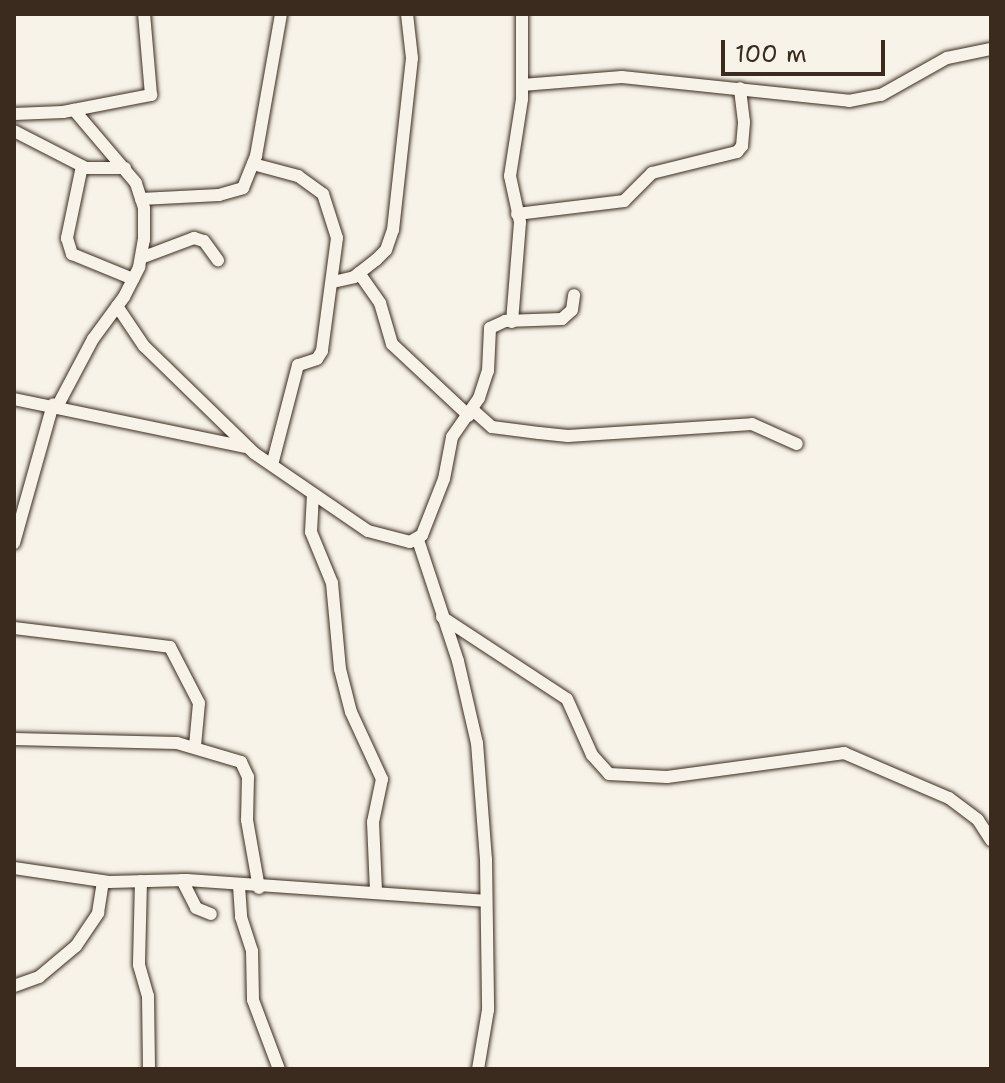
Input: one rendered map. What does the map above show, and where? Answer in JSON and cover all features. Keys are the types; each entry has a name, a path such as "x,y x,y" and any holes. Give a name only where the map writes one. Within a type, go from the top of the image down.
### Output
{"street":[{"path":"14,114 74,110 151,95 144,14"},
{"path":"141,199 232,193 243,188 253,164 281,14"},
{"path":"333,282 359,273 386,250 393,230 412,58 407,14"},
{"path":"512,322 517,214 510,176 522,85 522,14"},
{"path":"522,85 622,77 740,88 811,100 867,99 927,65 991,49"},
{"path":"517,214 624,201 652,173 737,152 742,146 744,122 740,88"},
{"path":"14,543 56,405 133,279 141,258 141,199 125,168 74,110"},
{"path":"14,131 82,166 125,168"},
{"path":"253,164 298,176 323,194 337,238 322,351 317,359 298,365 272,465"},
{"path":"82,166 69,221 72,254 133,279"},
{"path":"141,258 194,238 204,241 218,260"},
{"path":"359,273 380,303 392,344 471,414 492,427 568,436 752,424 797,444"},
{"path":"478,1069 488,1010 485,821 477,743 458,661 418,540 435,506 452,437 471,414 488,371 489,330 512,322 562,319 572,310 574,295"},
{"path":"117,306 144,346 248,448 368,531 418,540"},
{"path":"14,399 56,405 248,448"},
{"path":"313,494 311,532 332,583 340,669 351,712 382,779 373,822 376,891"},
{"path":"442,617 567,699 592,755 609,774 667,777 844,753 949,798 978,820 991,840"},
{"path":"14,628 170,647 190,678 199,703 195,746"},
{"path":"14,739 195,746 225,754 247,770 247,820 259,888"},
{"path":"14,868 103,881 182,880 259,888 376,891 484,901"},
{"path":"182,880 196,908 211,914"},
{"path":"14,986 39,977 76,946 98,913 103,881"},
{"path":"141,881 139,965 148,996 149,1069"},
{"path":"239,886 241,917 252,951 253,1000 279,1069"}]}
